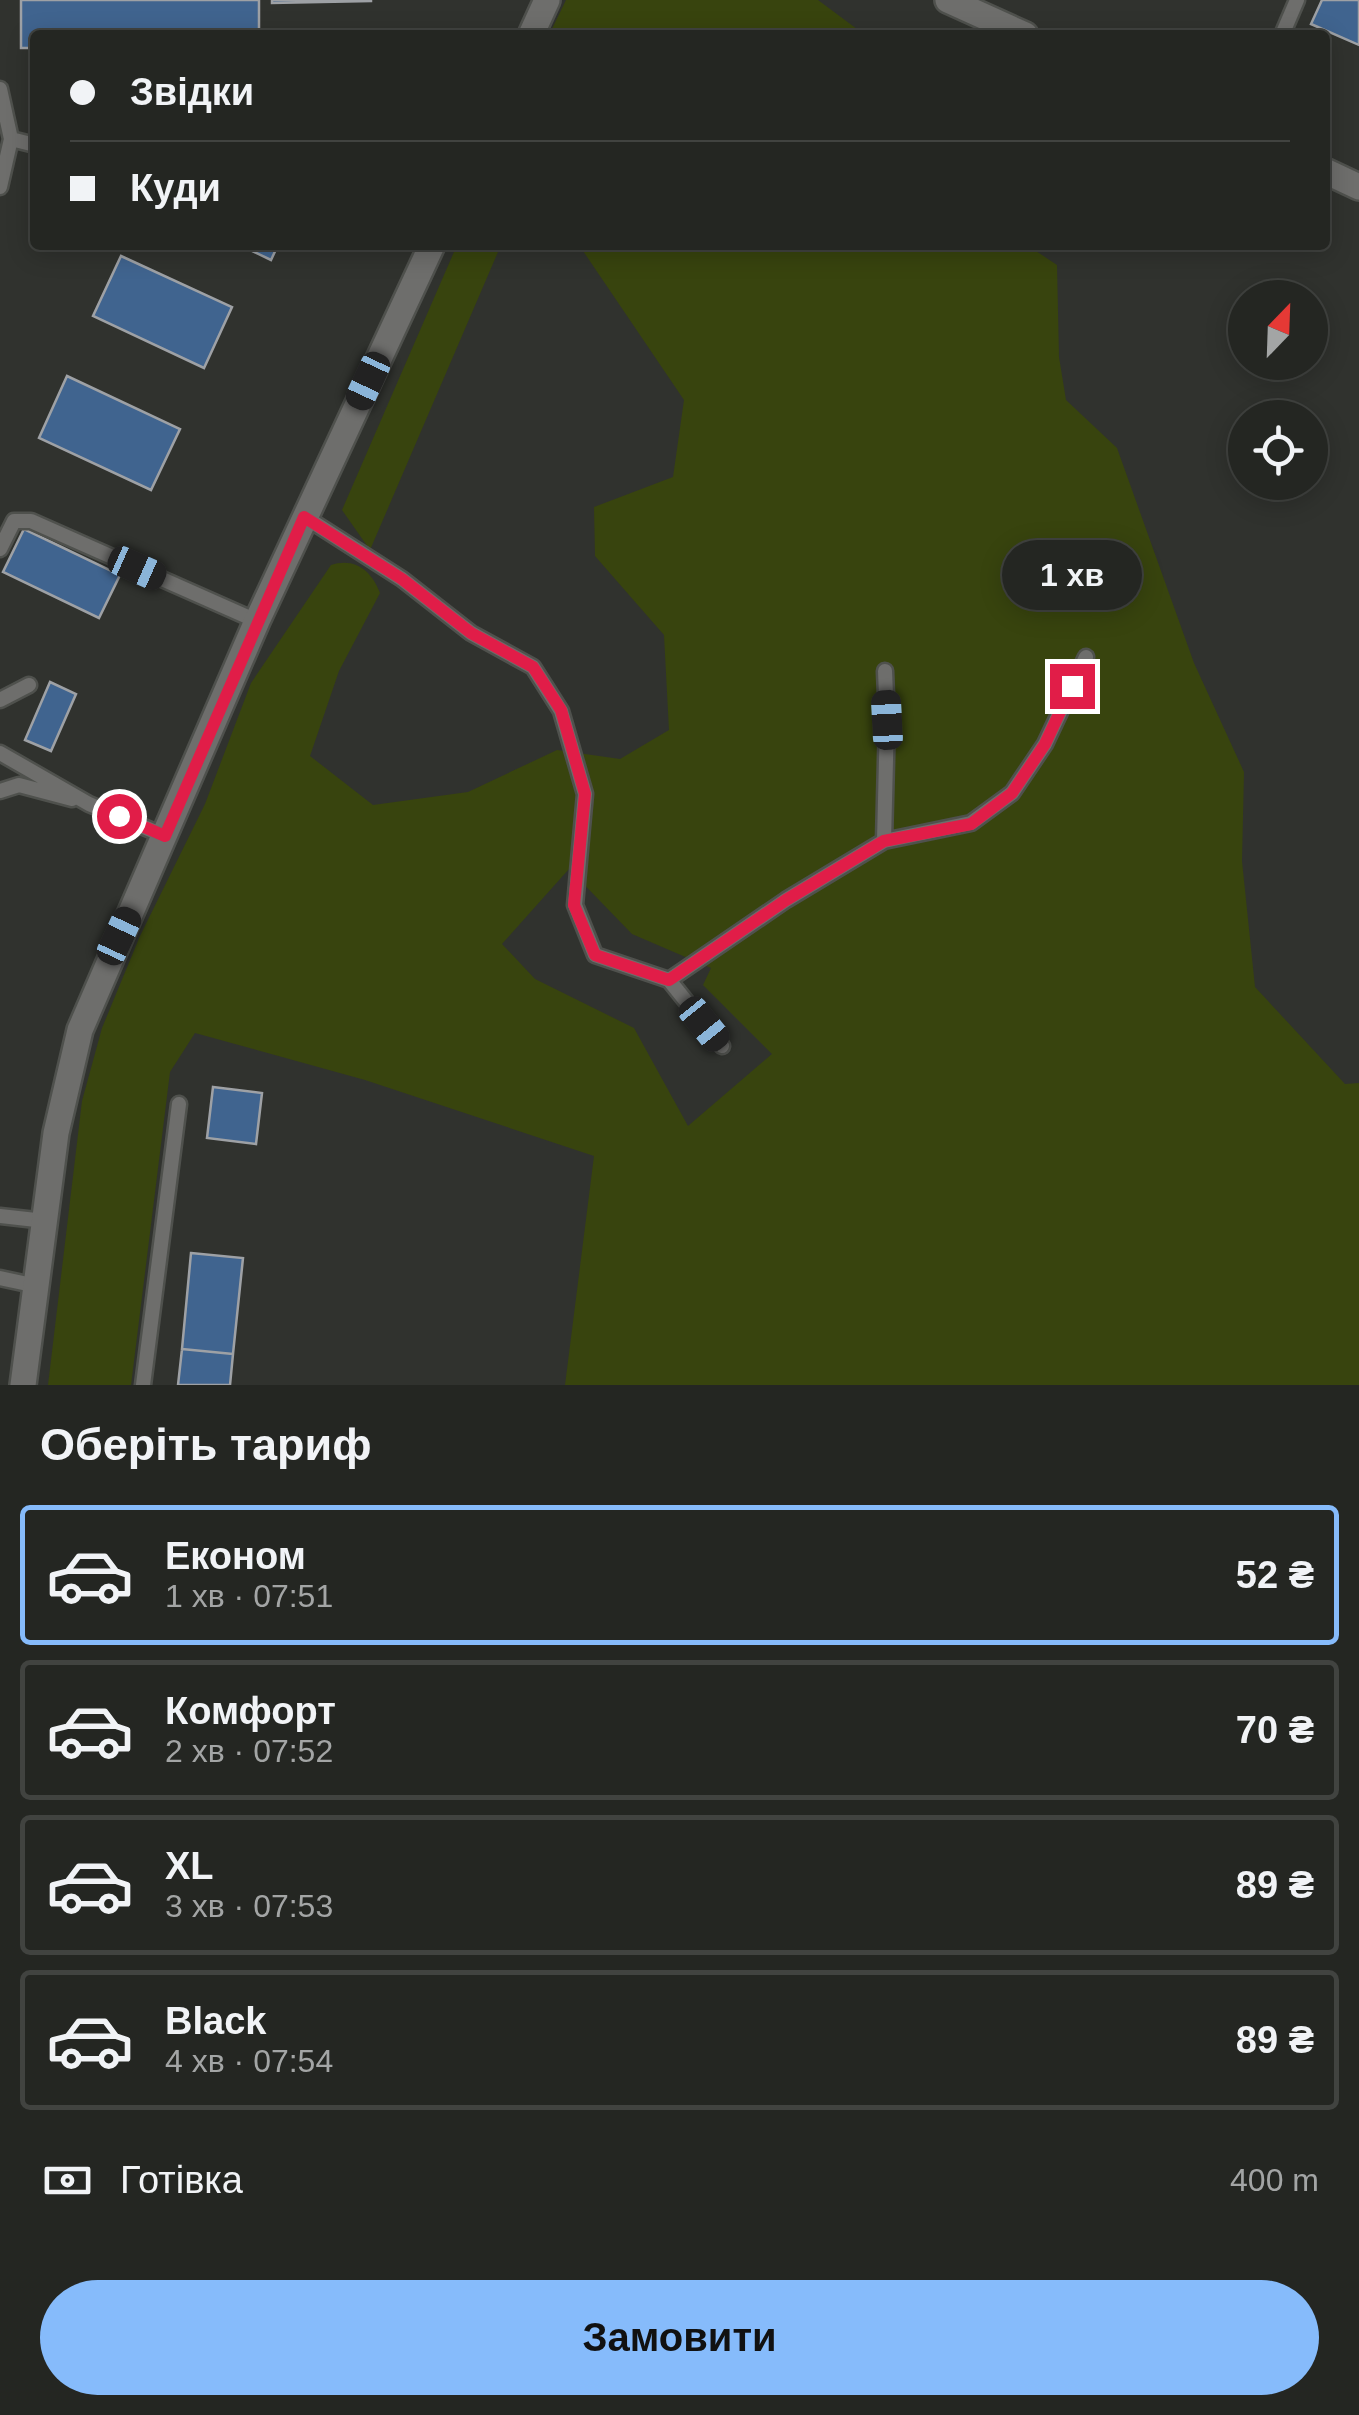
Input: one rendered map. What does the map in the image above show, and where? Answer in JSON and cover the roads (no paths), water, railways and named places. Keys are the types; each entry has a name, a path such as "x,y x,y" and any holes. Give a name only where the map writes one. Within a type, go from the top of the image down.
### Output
{"street":[{"path":"533,30 547,0"},
{"path":"948,0 1014,30"},
{"path":"1330,173 1359,187"},
{"path":"23,1385 64,1091 80,1030 256,621 430,250"}],"lane":[{"path":"1284,30 1297,0"},
{"path":"0,89 11,139 0,187"},
{"path":"11,139 30,144"},
{"path":"304,517 402,579 471,633 533,667 561,710 585,794 574,905 595,955 669,980 722,1046"},
{"path":"0,549 14,521 31,521 256,621"},
{"path":"669,980 786,900 884,841 971,824 1012,793 1045,744 1086,657"},
{"path":"884,671 884,841"},
{"path":"0,700 29,686"},
{"path":"0,753 89,804 165,836"},
{"path":"0,791 19,785 89,804"},
{"path":"143,1385 179,1104"},
{"path":"0,1216 45,1221"},
{"path":"0,1278 37,1286"}]}
